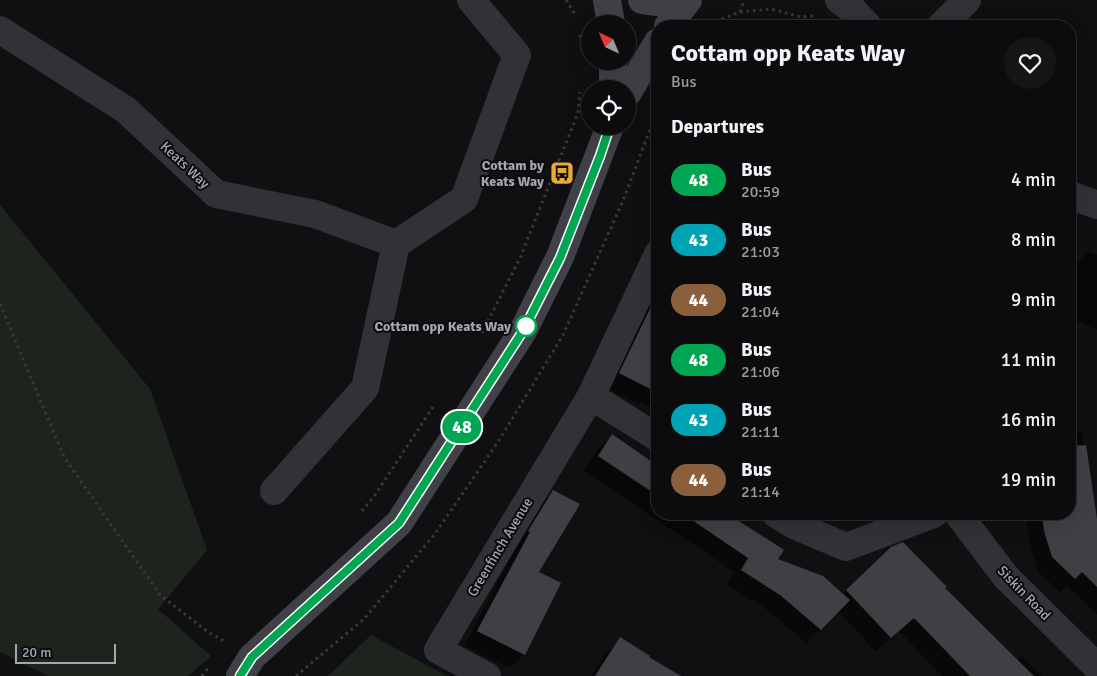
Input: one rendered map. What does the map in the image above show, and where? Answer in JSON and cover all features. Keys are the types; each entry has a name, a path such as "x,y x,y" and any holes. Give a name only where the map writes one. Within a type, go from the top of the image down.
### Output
{"main road":[{"path":"607,0 610,15"},
{"path":"642,0 656,2 672,0"},
{"path":"673,20 688,0"},
{"path":"635,80 651,54"},
{"path":"240,676 252,657 399,523 523,331 560,258 607,135"}],"street":[{"path":"274,491 366,388 396,244 464,200 517,55 471,0"},
{"path":"839,0 853,10 862,20"},
{"path":"947,20 967,0"},
{"name":"Keats Way","path":"0,30 126,110 216,194 315,214 396,244"},
{"path":"1076,197 1097,205"},
{"name":"Greenfinch Avenue","path":"487,676 438,650 591,396 651,269"},
{"path":"591,396 651,434"},
{"path":"786,520 846,547 918,520"},
{"name":"Siskin Road","path":"963,520 1006,577 1097,667"}],"path":[{"path":"566,0 575,13 577,22"},
{"path":"740,12 744,0"},
{"path":"720,20 740,12 771,10 801,17"},
{"path":"579,32 581,50"},
{"path":"480,336 520,258 578,113 581,86"},
{"path":"0,304 64,457 160,594 208,632 229,644 224,650"},
{"path":"356,518 375,495 438,400"},
{"path":"202,676 213,663"}],"shaded area":[{"path":"0,205 150,389 207,550 158,609 211,656 188,676 48,676 0,652"},
{"path":"371,635 447,676 328,676"}],"building":[{"path":"651,307 651,389 619,373"},
{"path":"612,434 651,461 651,491 598,456"},
{"path":"1086,445 1097,519 1097,587 1082,572 1075,579 1052,557 1044,531 1043,520 1076,520 1076,446"},
{"path":"553,490 580,504 539,572 561,583 525,655 477,631 530,532 528,531"},
{"path":"692,520 737,520 784,550 778,559 823,576 850,600 821,630 780,595 741,570 748,558"},
{"path":"903,542 947,587 945,588 1034,676 970,676 914,618 891,638 846,590 891,547"},
{"path":"620,637 649,657 681,676 595,676"}],"bus line":[{"name":"48","path":"240,676 252,657 399,523 523,331 560,258 607,135"}],"place":[{"name":"Cottam by Keats Way","path":"562,173"},
{"name":"Cottam opp Keats Way","path":"526,326"}]}
